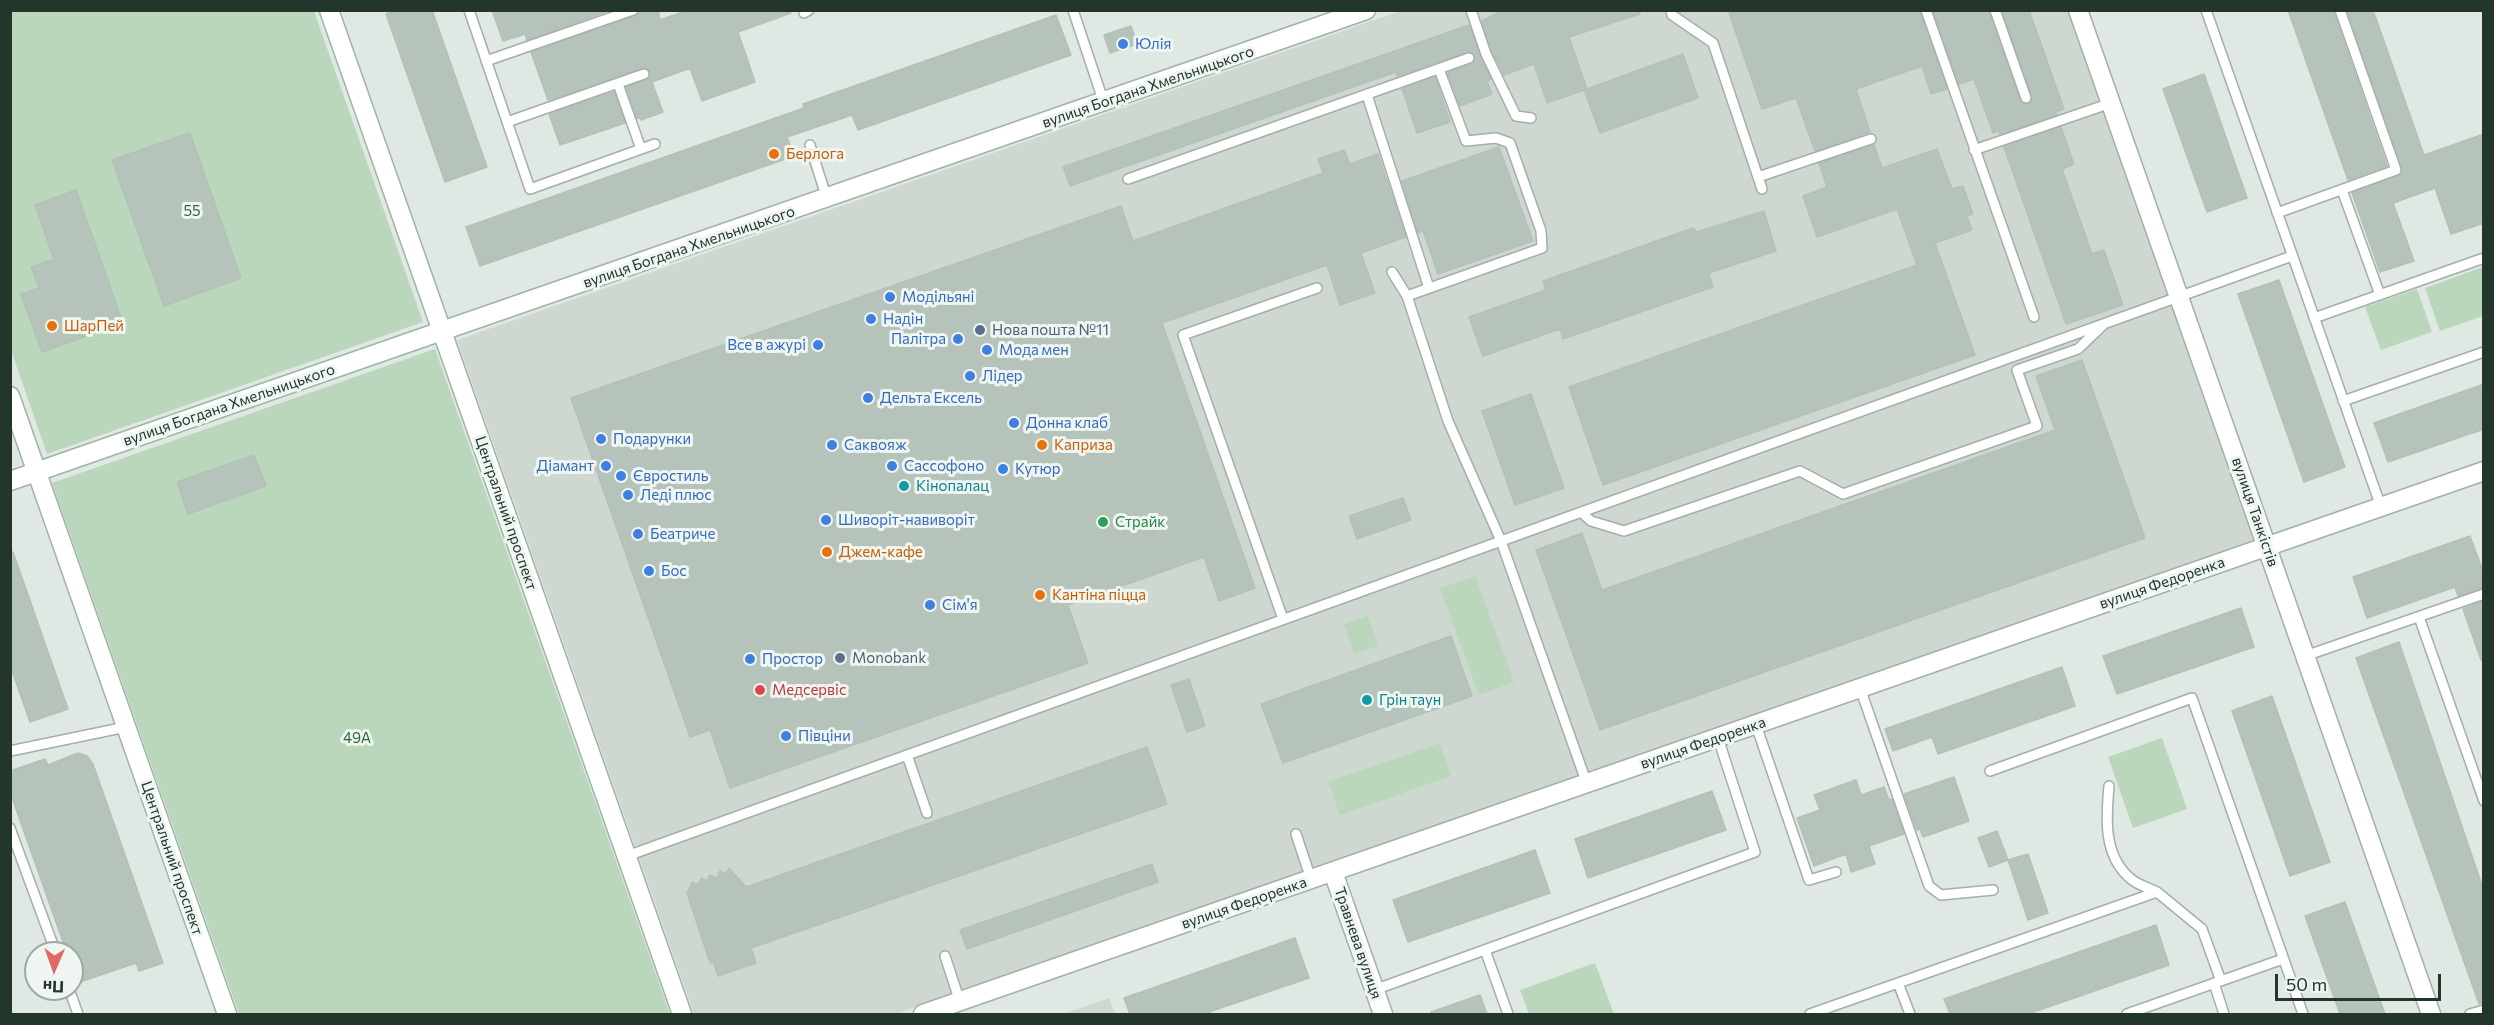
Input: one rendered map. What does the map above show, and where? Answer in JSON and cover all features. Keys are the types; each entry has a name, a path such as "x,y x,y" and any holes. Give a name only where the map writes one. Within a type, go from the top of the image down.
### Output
{"street":[{"name":"вулиця Богдана Хмельницького","path":"10,481 1104,103 1366,10"},
{"name":"вулиця Танкістів","path":"2078,10 2431,1014"},
{"name":"Центральний проспект","path":"334,12 442,332 682,1014"},
{"name":"Центральний проспект","path":"10,396 226,1014"},
{"name":"вулиця Федоренка","path":"923,1014 2484,471"},
{"name":"Травнева вулиця","path":"1333,872 1383,1014"}],"lane":[{"path":"469,10 530,189 655,144"},
{"path":"486,61 633,10"},
{"path":"1073,10 1104,103"},
{"path":"1471,10 1486,54 1516,116 1532,118"},
{"path":"1671,10 1672,15 1713,42 1762,189"},
{"path":"1926,10 2034,317"},
{"path":"1995,10 2026,98"},
{"path":"2206,10 2381,507"},
{"path":"2277,213 2396,170 2340,10"},
{"path":"1128,179 1469,58"},
{"path":"1407,296 1542,248 1541,231 1510,143 1496,138 1466,141 1439,69"},
{"path":"507,122 644,74"},
{"path":"618,84 640,149"},
{"path":"1367,94 1429,288"},
{"path":"1974,150 2111,103"},
{"path":"1758,177 1871,139"},
{"path":"810,145 827,199"},
{"path":"2342,190 2379,295"},
{"path":"627,856 2292,256"},
{"path":"2314,318 2484,258"},
{"path":"1392,272 1407,296 1448,421 1501,541 1587,784"},
{"path":"1283,619 1183,335 1317,288"},
{"path":"1581,512 1591,521 1624,531 1800,471 1844,494 2037,426 2017,370 2078,349 2105,323"},
{"path":"2343,401 2484,352"},
{"path":"2306,656 2484,594"},
{"path":"2419,617 2484,801"},
{"path":"1860,688 1929,886 1941,895 1993,890"},
{"path":"1990,771 2192,698 2302,1014"},
{"path":"1756,725 1809,880 1836,872"},
{"path":"10,751 126,727"},
{"path":"1374,990 1755,852 1718,738"},
{"path":"907,755 927,813"},
{"path":"2109,786 2108,837 2115,860 2132,879 2157,892 2202,929 2224,1014"},
{"path":"10,828 52,941"},
{"path":"1296,834 1311,879"},
{"path":"1810,1014 2157,892"},
{"path":"1485,950 1508,1014"},
{"path":"945,956 960,1002"},
{"path":"2127,1014 2283,959"},
{"path":"1898,983 1910,1014"},
{"path":"2470,1014 2484,1010"}],"shaded area":[{"path":"1400,11 2071,11 2257,539 896,1014 694,1014 457,340"},
{"path":"1109,998 1115,1014 1063,1014"}],"green space":[{"name":"55","path":"10,11 314,11 423,322 47,454 11,350"},
{"path":"2483,267 2483,316 2440,331 2425,288"},
{"path":"2417,289 2432,332 2381,350 2365,307"},
{"name":"49А","path":"435,349 670,1014 239,1014 52,483"},
{"path":"1475,576 1514,682 1479,695 1440,588"},
{"path":"1368,616 1378,646 1354,654 1344,624"},
{"path":"2162,738 2187,809 2133,828 2108,757"},
{"path":"1440,743 1451,776 1340,815 1328,782"},
{"path":"1595,963 1614,1014 1529,1014 1520,990"}],"building":[{"path":"396,10 432,10 487,167 445,182 386,14"},
{"path":"492,10 611,10 527,40 525,34 503,41"},
{"path":"640,10 658,10 660,20 688,10 790,10 791,13 738,32 755,82 702,101 690,68 652,82 663,112 641,120 637,118 626,87 649,79 650,72 646,68 548,100 531,52 635,16"},
{"path":"1504,10 1639,10 1640,14 1569,37 1587,89 1547,103 1534,64 1504,75 1492,51 1482,21"},
{"path":"1728,10 1919,10 1947,89 1931,94 1922,66 1856,89 1870,132 1815,151 1796,98 1762,109"},
{"path":"1933,10 1988,10 2020,100 2025,105 2031,102 2032,96 2002,10 2029,10 2064,109 2056,112 2057,115 2000,134 1999,131 1993,133 1974,79 1959,84"},
{"path":"2288,10 2333,10 2387,166 2348,180"},
{"path":"2347,10 2373,10 2424,155 2484,134 2484,223 2451,234 2435,188 2393,203 2414,261 2380,272 2352,193 2398,176 2402,168"},
{"path":"1056,15 1071,55 858,130 852,115 787,137 794,156 480,266 466,227 804,108 803,104"},
{"path":"1469,25 1491,79 1487,81 1492,94 1460,106 1448,73 1474,63 1475,55 1467,52 1397,76 1396,72 1070,186 1063,167"},
{"path":"1131,26 1137,44 1110,53 1104,35"},
{"path":"1683,54 1698,98 1600,133 1584,90"},
{"path":"2204,74 2247,198 2207,212 2163,89"},
{"path":"1435,77 1450,122 1417,133 1402,89"},
{"path":"614,92 625,123 560,145 549,114"},
{"path":"2061,127 2074,164 2062,169 2092,254 2104,250 2123,305 2066,324 2004,147"},
{"path":"190,133 241,278 164,306 112,160"},
{"path":"1874,145 1882,168 1937,149 1952,189 1963,186 1973,214 1967,216 1972,230 1935,243 1975,355 1603,485 1569,387 1917,265 1897,209 1817,237 1803,196 1827,187 1819,163"},
{"path":"1499,147 1533,241 1438,274 1423,231 1418,233 1402,181"},
{"path":"1344,150 1350,164 1378,154 1406,237 1361,253 1375,293 1340,305 1327,265 1162,323 1255,588 1219,601 1204,557 1068,605 1088,663 730,788 710,730 690,737 571,398 1121,206 1133,241 1323,173 1318,159"},
{"path":"76,190 123,323 42,352 21,294 39,288 31,267 54,259 35,205"},
{"path":"1764,211 1776,251 1709,273 1713,287 1563,339 1560,329 1483,356 1469,317 1546,290 1543,281 1693,228 1696,232"},
{"path":"2279,280 2345,467 2304,482 2238,294"},
{"path":"2082,360 2145,538 1600,730 1536,550 1582,533 1602,590 2055,430 2036,376"},
{"path":"2484,384 2484,429 2388,462 2374,423"},
{"path":"1531,394 1564,488 1515,505 1482,411"},
{"path":"254,455 266,486 188,514 177,482"},
{"path":"1403,498 1411,520 1357,539 1349,516"},
{"path":"2470,536 2484,574 2484,587 2458,596 2455,587 2367,618 2353,577"},
{"path":"10,552 13,552 68,709 30,722 10,665"},
{"path":"2484,601 2484,660 2481,660 2463,609"},
{"path":"2241,608 2254,647 2117,694 2103,656"},
{"name":"Грін таун","path":"1451,636 1472,696 1283,763 1261,704"},
{"path":"2399,642 2484,891 2484,1003 2479,1004 2356,658"},
{"path":"2062,667 2075,706 1938,754 1932,737 1893,751 1885,729"},
{"path":"1189,679 1205,726 1187,732 1171,685"},
{"path":"2272,696 2330,862 2290,876 2232,711"},
{"path":"1147,747 1167,804 751,948 756,963 718,976 713,962 710,963 687,893 692,882 698,885 701,878 707,881 710,875 717,878 720,871 726,874 729,868 746,887"},
{"path":"78,753 87,756 93,764 163,963 139,971 136,963 84,981 84,941 63,941 10,792 10,771 45,759 48,765"},
{"path":"1954,777 1969,821 1923,837 1920,829 1917,830 1904,794"},
{"path":"1856,780 1861,795 1884,787 1889,800 1892,799 1904,834 1869,846 1875,864 1851,872 1846,854 1814,866 1797,818 1820,810 1814,795"},
{"path":"1712,791 1726,830 1588,878 1575,839"},
{"path":"1997,831 2008,860 1989,867 1978,838"},
{"path":"1535,850 1550,893 1408,942 1393,900"},
{"path":"2028,854 2048,913 2028,920 2008,860"},
{"path":"1152,864 1158,882 967,949 960,930"},
{"path":"2345,902 2385,1014 2340,1014 2305,916"},
{"path":"2156,925 2169,965 2028,1014 1950,1014 1944,999"},
{"path":"1295,938 1309,978 1203,1014 1130,1014 1124,998"},
{"path":"1480,995 1487,1014 1431,1014 1431,1012"}],"place":[{"name":"Юлія","path":"1123,44"},
{"name":"Берлога","path":"774,154"},
{"name":"Модільяні","path":"890,297"},
{"name":"Надін","path":"871,319"},
{"name":"ШарПей","path":"52,326"},
{"name":"Нова пошта №11","path":"980,330"},
{"name":"Палітра","path":"958,339"},
{"name":"Все в ажурі","path":"818,345"},
{"name":"Мода мен","path":"987,350"},
{"name":"Лідер","path":"970,376"},
{"name":"Дельта Ексель","path":"868,398"},
{"name":"Донна клаб","path":"1014,423"},
{"name":"Подарунки","path":"601,439"},
{"name":"Саквояж","path":"832,445"},
{"name":"Каприза","path":"1042,445"},
{"name":"Діамант","path":"606,466"},
{"name":"Сассофоно","path":"892,466"},
{"name":"Кутюр","path":"1003,469"},
{"name":"Євростиль","path":"621,476"},
{"name":"Кінопалац","path":"904,486"},
{"name":"Леді плюс","path":"628,495"},
{"name":"Шиворіт-навиворіт","path":"826,520"},
{"name":"Страйк","path":"1103,522"},
{"name":"Беатриче","path":"638,534"},
{"name":"Джем-кафе","path":"827,552"},
{"name":"Бос","path":"649,571"},
{"name":"Кантіна піцца","path":"1040,595"},
{"name":"Сім'я","path":"930,605"},
{"name":"Monobank","path":"840,658"},
{"name":"Простор","path":"750,659"},
{"name":"Медсервіс","path":"760,690"},
{"name":"Грін таун","path":"1367,700"},
{"name":"Півціни","path":"786,736"}]}
